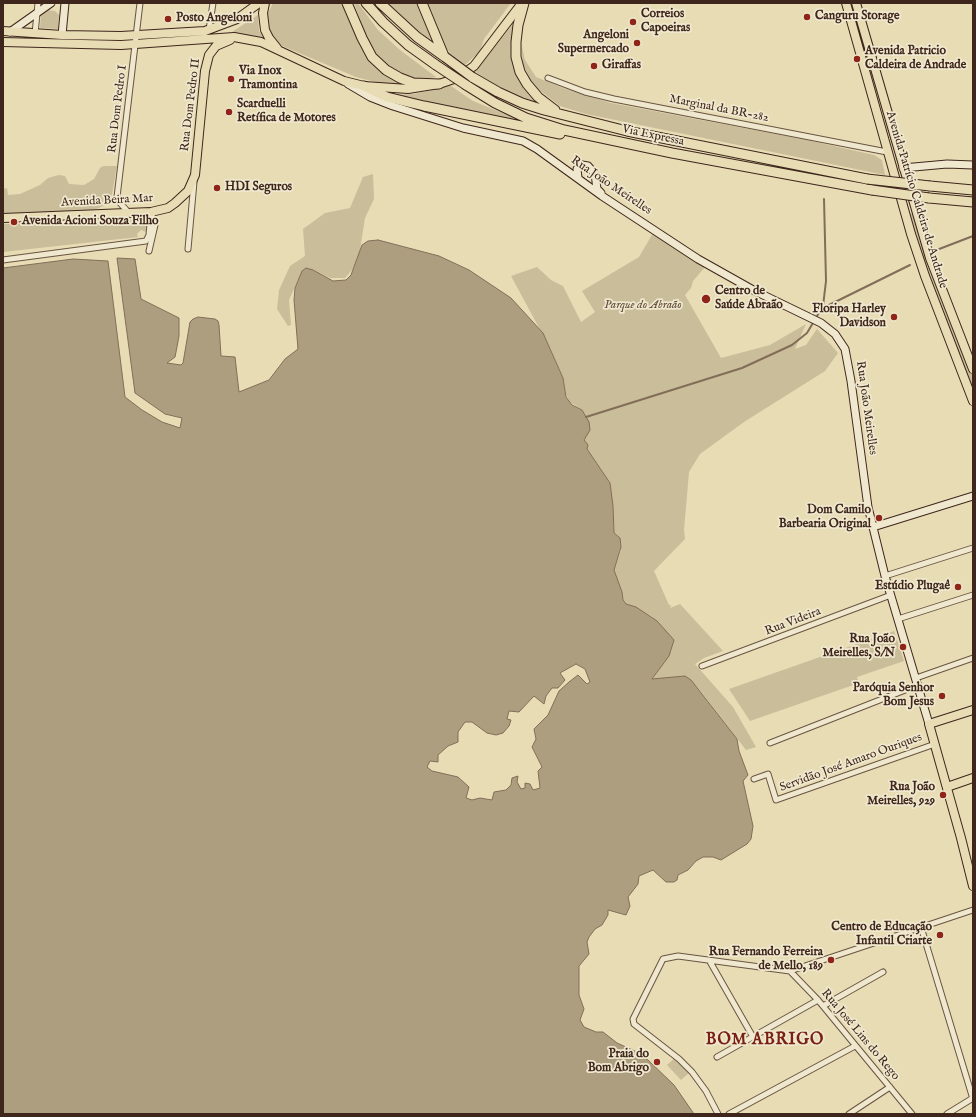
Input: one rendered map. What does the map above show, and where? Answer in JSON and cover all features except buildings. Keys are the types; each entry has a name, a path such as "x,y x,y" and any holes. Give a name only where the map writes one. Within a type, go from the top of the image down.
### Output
{"highway":[{"path":"347,3 372,57 386,70 413,83 439,84"},
{"name":"Via Expressa","path":"366,3 403,40 436,65 495,103 526,118 564,130 672,153 872,190 929,198 973,202"},
{"name":"Via Expressa","path":"380,3 417,37 472,77 498,92 522,103 628,131 867,179 973,190"},
{"path":"422,3 445,57"},
{"path":"523,3 518,24 516,42 516,57 520,72 527,84 538,97 561,114"},
{"path":"364,86 387,97 424,106 574,136 609,139"}],"main road":[{"path":"62,40 65,3"},
{"path":"3,42 137,36 209,30 238,19 259,3"},
{"path":"265,3 263,13 265,30 269,38 280,50"},
{"path":"6,32 34,34 62,40 135,45 226,37 243,38 261,42 280,50 344,81 364,86 408,89 439,84 457,78 474,66 523,3"},
{"name":"Avenida Patrício Caldeira de Andrade","path":"846,3 887,152 925,276 973,401"},
{"name":"Avenida Patrício Caldeira de Andrade","path":"856,3 932,265 973,369"},
{"path":"6,32 49,4 60,7 64,11"},
{"name":"Rua Dom Pedro II","path":"195,175 205,71 209,55 216,46 224,42 243,38"},
{"name":"Rua João Meirelles","path":"344,81 370,97 394,106 463,128 523,141 537,149 602,196 723,274 821,323 835,334 844,349 857,414 864,488 872,527 935,744 973,886"},
{"path":"887,152 899,154"},
{"path":"903,168 947,164 973,166"},
{"path":"578,178 577,169 582,165 588,166 595,174 597,189 602,196"},
{"name":"Avenida Beira Mar","path":"3,218 151,212 168,208 182,198 188,191 195,175"},
{"path":"872,527 973,496"},
{"path":"929,724 973,710"},
{"path":"947,787 973,778"}],"street":[{"path":"34,34 38,3"},
{"name":"Rua Dom Pedro I","path":"130,213 120,203 117,197 140,3"},
{"path":"209,30 213,3"},
{"name":"Marginal da BR-282","path":"548,78 585,92 614,99 887,152"},
{"name":"Rua Dom Pedro II","path":"188,249 195,175"},
{"path":"188,191 193,198"},
{"path":"150,251 155,225 151,212"},
{"path":"3,260 146,240 149,235 151,212"},
{"path":"885,576 973,548"},
{"name":"Rua Videira","path":"702,666 891,595"},
{"path":"898,619 973,596"},
{"path":"770,743 973,658"},
{"name":"Servidão José Amaro Ouriques","path":"754,779 768,774 776,800 935,744"},
{"path":"718,1114 706,1091 692,1072 664,1046 638,1029 634,1024 633,1019 663,960 678,956 790,971 973,910"},
{"path":"921,927 973,1098 947,1114"},
{"path":"709,960 753,1037"},
{"name":"Rua José Lins do Rego","path":"790,971 818,1000 912,1114"},
{"path":"823,1006 884,972"},
{"path":"717,1057 818,1000"},
{"path":"729,1114 856,1046"},
{"path":"849,1114 890,1087"}],"green space":[{"path":"273,3 344,3 369,59 383,74 406,85 379,83 356,77 280,45 272,38 266,22 267,15"},
{"path":"354,3 358,3 378,30 400,50 436,77 417,79 401,75 387,68 376,57 366,36"},
{"path":"387,3 418,3 434,44 417,30"},
{"path":"425,3 511,3 484,39 480,51 464,66 452,56 443,44"},
{"path":"47,10 55,11 59,15 58,29 40,28 41,15"},
{"path":"258,15 259,31 264,39 232,32"},
{"path":"513,24 511,57 522,84 541,106 513,95 475,72"},
{"path":"521,43 525,60 536,77 563,88 611,103 807,140 874,155 882,160 885,175 586,114 560,106 534,86 523,65"},
{"path":"448,84 473,101 522,121 390,95 414,94 437,89"},
{"path":"891,157 895,159 910,212 916,219 932,273 973,377 973,390 928,276"},
{"path":"103,166 117,166 111,200 109,203 99,208 89,211 3,214 3,189 7,188 8,195 20,194 40,185 48,178 59,175 65,176 69,184 84,185 94,179 100,168"},
{"path":"373,174 374,199 365,218 359,256 352,270 345,278 330,278 313,270 302,271 289,300 291,325 288,326 277,309 279,290 290,266 305,256 303,229 325,213 350,208 363,177"},
{"path":"144,220 146,223 146,232 141,230 137,234 138,237 3,252 3,224"},
{"name":"Parque do Abraão","path":"653,233 705,267 693,281 691,288 685,295 721,358 770,345 806,324 795,349 806,345 817,329 838,353 825,371 744,422 700,454 689,472 684,530 685,539 654,571 669,605 671,605 670,608 680,604 723,651 704,658 695,664 733,707 756,747 746,750 702,693 686,677 653,679 671,651 652,617 624,603 614,570 621,550 619,537 614,533 610,483 587,449 582,410 570,402 566,395 563,378 550,348 511,276 537,267 551,280 563,286 581,322 595,312 582,291 639,257"},
{"path":"894,631 904,661 857,677 859,683 750,721 729,689"},
{"path":"675,1058 689,1073 681,1080 667,1065"}],"shaded area":[{"path":"378,240 439,256 469,270 511,298 543,333 563,378 566,397 572,405 582,410 589,422 590,430 584,440 588,445 587,449 610,483 614,533 620,538 621,547 614,570 622,592 623,600 626,604 636,607 657,621 674,640 669,656 652,679 685,676 691,680 737,739 739,751 748,775 743,781 753,826 751,839 747,844 721,860 713,857 703,857 696,861 688,870 678,875 677,880 674,882 666,882 653,870 639,876 638,884 628,897 630,906 626,915 608,910 608,915 602,925 595,929 589,937 587,942 589,954 579,966 579,995 584,1009 580,1020 584,1027 596,1032 603,1032 617,1043 637,1052 648,1060 674,1085 694,1114 3,1114 3,268 73,259 108,261 125,397 142,410 162,422 180,428 182,418 165,414 135,393 117,258 135,259 141,299 179,318 179,336 175,357 167,363 181,365 183,363 190,322 193,319 198,317 215,319 218,321 219,325 221,356 235,357 239,392 269,380 285,359 298,349 294,300 295,288 302,271 306,268 313,270 333,281 346,280 351,275 362,245 368,241","holes":["576,664 585,669 590,682 587,684 578,675 569,682 559,691 548,715 534,729 536,739 532,747 542,767 538,771 540,788 533,790 530,784 525,783 525,788 521,789 517,782 518,776 512,778 511,785 506,790 494,792 492,800 480,798 472,800 466,798 469,787 458,777 432,771 427,767 430,761 438,762 438,755 448,746 458,742 458,732 465,722 472,722 487,733 496,735 503,733 509,726 511,720 507,719 509,711 519,712 534,696 544,704 546,696 552,688 558,688 565,680 560,673"]}],"waterway":[{"path":"823,306 826,281 824,199"},
{"path":"934,251 973,236"},
{"path":"586,417 742,368 792,345 807,333 823,306 829,305 910,265"}],"place":[{"name":"Canguru Storage","path":"807,17"},
{"name":"Posto Angeloni","path":"168,19"},
{"name":"Correios Capoeiras","path":"633,22"},
{"name":"Angeloni Supermercado","path":"637,43"},
{"name":"Avenida Patricio Caldeira de Andrade","path":"857,59"},
{"name":"Giraffas","path":"594,66"},
{"name":"Via Inox Tramontina","path":"231,79"},
{"name":"Scarduelli Retífica de Motores","path":"229,112"},
{"name":"HDI Seguros","path":"217,188"},
{"name":"Avenida Acioni Souza Filho","path":"14,222"},
{"name":"Centro de Saúde Abraão","path":"706,299"},
{"name":"Floripa Harley Davidson","path":"894,317"},
{"name":"Dom Camilo Barbearia Original","path":"879,518"},
{"name":"Estúdio Plugaê","path":"958,587"},
{"name":"Rua João Meirelles, S/N","path":"903,647"},
{"name":"Paróquia Senhor Bom Jesus","path":"942,696"},
{"name":"Rua João Meirelles, 929","path":"943,795"},
{"name":"Centro de Educação Infantil Criarte","path":"940,935"},
{"name":"Rua Fernando Ferreira de Mello, 189","path":"831,960"},
{"name":"Praia do Bom Abrigo","path":"657,1062"}],"district":[{"name":"BOM ABRIGO","path":"765,1041"}]}
